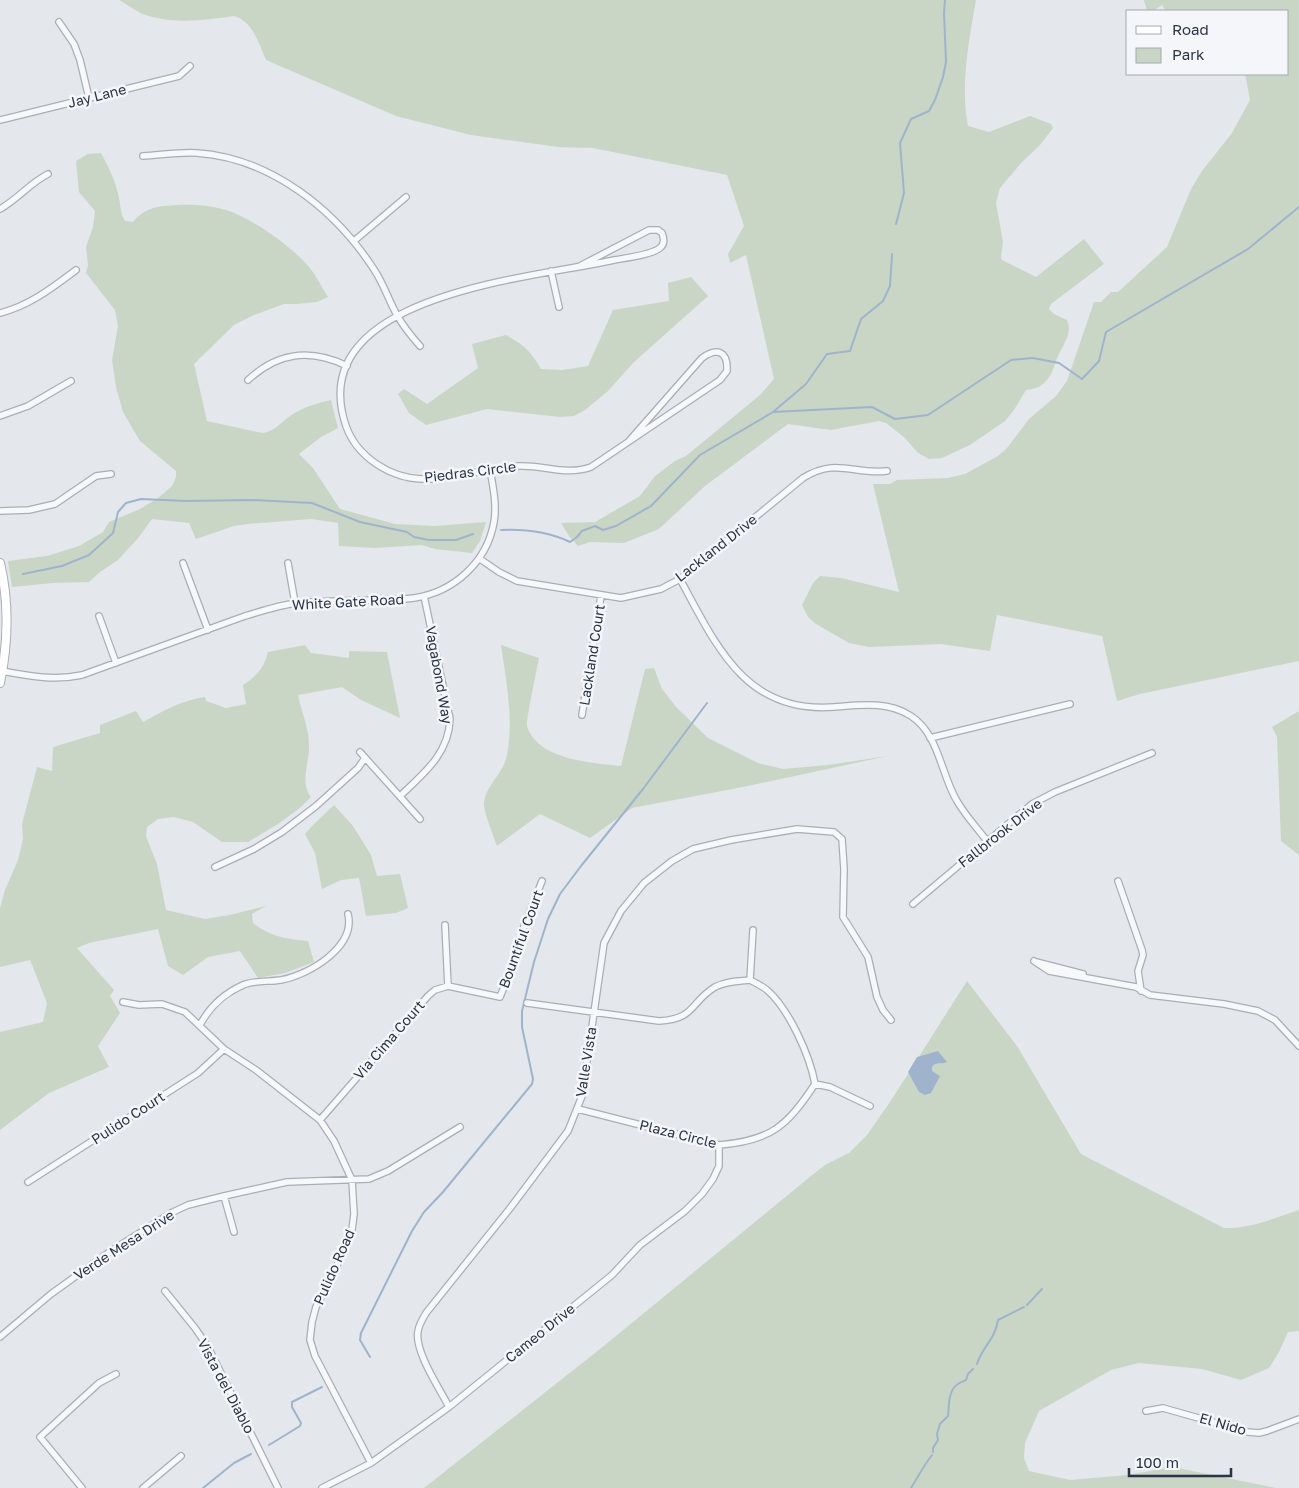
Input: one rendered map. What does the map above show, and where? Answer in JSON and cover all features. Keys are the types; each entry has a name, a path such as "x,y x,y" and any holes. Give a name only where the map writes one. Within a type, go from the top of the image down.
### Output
{"street":[{"path":"59,22 74,44 89,98"},
{"name":"Jay Lane","path":"0,120 179,76 190,66"},
{"path":"143,156 197,153 240,162 271,173 293,187 327,213 354,241 376,272 397,315 420,346"},
{"path":"0,209 12,202 37,179 48,174"},
{"path":"354,241 406,197"},
{"name":"Piedras Circle","path":"578,267 649,230 658,230 664,238 662,247 649,253 467,289 397,315 376,329 356,351 346,366 340,384 340,405 346,428 355,444 368,458 393,473 416,479 441,478 490,469 521,466 574,472 590,467 629,441 720,380 727,370 724,354 717,352 708,353 702,358 629,441"},
{"path":"0,312 29,302 45,293 76,270"},
{"path":"551,271 559,307"},
{"path":"248,380 275,361 292,356 308,354 324,356 346,366"},
{"path":"0,416 28,406 71,381"},
{"name":"Lackland Drive","path":"480,559 517,581 601,596 621,598 642,594 660,589 680,579 812,472 822,468 835,467 875,472 887,470"},
{"name":"White Gate Road","path":"2,671 56,679 82,675 245,616 295,604 402,599 424,596 440,591 455,583 480,559 487,544 494,522 494,500 490,469"},
{"path":"0,511 29,510 55,504 96,476 112,474"},
{"path":"0,562 3,618 0,683"},
{"path":"183,563 208,630"},
{"path":"288,563 295,604"},
{"path":"680,579 713,640 735,669 757,689 790,705 821,708 872,704 895,708 912,716 930,738 956,801 987,840"},
{"name":"Vagabond Way","path":"400,796 438,758 443,749 449,728 450,719 424,596"},
{"name":"Lackland Court","path":"582,715 601,596"},
{"path":"99,616 116,663"},
{"path":"930,738 1070,704"},
{"path":"360,752 420,819"},
{"name":"Fallbrook Drive","path":"913,904 1032,804 1055,792 1152,754"},
{"path":"215,867 254,849 282,832 316,806 358,768 365,758"},
{"name":"Valle Vista","path":"449,1407 423,1357 418,1343 418,1331 423,1319 568,1131 582,1096 604,943 620,911 644,883 672,861 693,849 782,831 818,830 834,832 842,839 844,862 843,917 868,957 883,1010 891,1020"},
{"name":"Bountiful Court","path":"448,986 500,998 520,946 523,929 542,881"},
{"path":"1118,881 1142,950 1138,971 1139,989"},
{"path":"200,1025 207,1011 217,1000 246,983 282,980 310,970 325,961 345,938 350,924 348,914"},
{"path":"445,925 448,986"},
{"path":"750,980 753,930"},
{"path":"1034,961 1049,971 1139,989 1150,995 1224,1004 1258,1011 1275,1020 1299,1046"},
{"path":"526,1003 659,1021 670,1020 688,1014 716,986 728,982 750,980 766,990 786,1015 812,1066 815,1084 830,1087 870,1106"},
{"name":"Via Cima Court","path":"320,1120 428,996 435,990 448,986"},
{"name":"Pulido Road","path":"123,1002 139,1005 162,1004 184,1012 224,1049 256,1070 320,1120 344,1159 352,1180 354,1214 352,1230 316,1307 310,1340 315,1356 371,1463"},
{"name":"Pulido Court","path":"28,1182 198,1073 224,1049"},
{"name":"Plaza Circle","path":"578,1109 719,1145 742,1144 774,1131 787,1121 800,1107 815,1084"},
{"name":"Verde Mesa Drive","path":"0,1337 51,1294 160,1219 188,1205 287,1182 369,1178 388,1171 460,1126"},
{"name":"Cameo Drive","path":"322,1488 371,1463 449,1407 612,1275 640,1245 685,1211 702,1194 713,1178 720,1160 719,1145"},
{"path":"224,1196 234,1232"},
{"name":"Vista del Diablo","path":"165,1290 208,1348 278,1488"},
{"path":"82,1488 40,1437 100,1383 116,1374"},
{"name":"El Nido","path":"1146,1411 1163,1408 1248,1432 1259,1433 1299,1419"},
{"path":"143,1488 181,1456"}],"green space":[{"path":"119,0 976,0 965,78 968,126 989,132 1030,116 1051,124 1053,128 1040,145 1022,162 1000,188 996,203 1003,242 1001,258 1036,277 1084,239 1104,264 1051,304 1049,309 1054,314 1067,320 1069,330 1067,339 1048,378 1039,387 1026,390 1005,421 970,445 942,458 929,459 918,453 904,437 886,423 879,421 831,430 788,424 705,486 659,529 624,543 590,542 578,546 561,523 595,522 640,496 655,476 675,461 686,456 760,395 774,379 746,255 730,263 728,254 744,226 727,175 593,148 558,147 471,135 396,116 266,60 251,28 241,19 234,16 188,21 166,20 143,14"},
{"path":"1144,0 1299,0 1299,661 1140,694 1117,701 1102,636 997,615 990,651 941,644 869,647 849,643 816,624 808,617 802,605 813,583 820,576 841,578 899,592 873,484 890,484 897,480 948,478 965,474 998,456 1007,448 1029,419 1056,396 1067,381 1094,302 1101,302 1111,292 1118,292 1167,247 1191,189 1202,171 1232,133 1250,100 1245,75 1289,75 1289,10 1165,10 1162,5 1154,10 1147,10"},
{"path":"101,153 118,192 121,213 125,221 133,222 147,210 164,206 195,205 214,207 237,214 271,234 293,251 310,268 328,297 317,302 284,304 234,325 194,364 207,421 262,433 275,428 302,409 331,400 338,428 321,437 299,454 313,468 340,509 395,524 435,526 486,522 480,541 472,553 435,549 422,545 375,548 339,546 338,523 311,519 234,526 196,539 189,523 152,519 118,560 89,582 12,587 8,561 47,556 79,546 103,532 109,522 140,509 158,498 172,486 176,477 176,471 140,441 123,412 116,387 112,360 118,326 115,310 86,273 88,265 86,247 93,227 95,211 79,192 76,161 88,154"},
{"path":"691,277 708,296 634,362 608,391 585,410 574,416 560,417 487,409 426,425 409,413 398,394 404,389 427,404 478,368 472,344 506,335 526,349 534,357 541,369 562,370 588,366 613,310 669,301 668,283"},
{"path":"305,645 311,653 349,658 349,651 387,652 400,718 361,700 342,687 298,695 309,738 305,778 311,797 301,807 278,824 248,842 222,842 193,822 174,817 158,819 147,827 146,836 157,864 166,910 205,919 266,906 252,914 253,923 279,937 308,941 314,962 285,973 258,978 240,951 208,957 183,975 168,966 158,929 89,943 77,948 114,990 110,996 120,1013 98,1046 109,1067 49,1093 0,1130 0,1032 43,1022 47,1003 30,960 0,967 0,908 5,890 18,860 23,839 22,824 37,767 52,771 53,747 100,733 100,725 136,711 143,722 165,710 197,698 205,697 206,701 226,708 246,704 243,685 259,671 268,652"},
{"path":"501,645 539,658 527,726 533,737 542,746 567,758 621,766 645,669 654,668 662,689 676,707 708,738 758,763 783,769 828,765 888,756 743,787 632,808 590,838 540,814 497,846 487,818 484,802 488,790 505,761 509,741 508,700"},
{"path":"1299,711 1299,855 1281,841 1277,737 1272,727"},
{"path":"334,805 353,826 371,855 377,876 400,874 408,908 396,913 366,916 359,878 341,880 322,889 315,853 305,834"},
{"path":"967,981 1017,1046 1081,1154 1224,1228 1253,1225 1299,1210 1299,1331 1288,1332 1269,1368 1241,1380 1202,1369 1139,1363 1111,1370 1039,1411 1025,1443 1024,1458 1029,1471 1070,1480 1127,1475 1173,1467 1276,1488 424,1488 605,1345 811,1176 825,1165 849,1153 867,1135 892,1099"}],"water":[{"path":"938,1051 947,1062 933,1065 932,1071 940,1076 931,1093 925,1095 919,1092 908,1072 917,1057"}],"waterway":[{"path":"896,224 904,193 900,143 911,119 929,111 943,77 946,62 945,0"},
{"path":"773,412 872,407 895,419 928,415 1011,360 1033,358 1059,363 1082,379 1099,361 1106,332 1248,249 1299,207"},
{"path":"501,530 536,532 570,542 582,531 595,526 603,530 616,526 651,506 700,455 773,412 806,384 827,354 850,351 861,319 883,301 890,286 892,254"},
{"path":"23,574 62,566 89,555 113,533 118,512 126,503 141,499 186,501 253,500 312,503 360,522 407,532 414,537 429,540 456,540 473,534"},
{"path":"370,1357 360,1340 361,1333 412,1231 424,1212 443,1192 532,1084 533,1079 522,1027 522,1011 534,962 548,919 560,894 643,789 707,703"},
{"path":"1027,1305 1042,1289"},
{"path":"977,1364 994,1333 998,1320 1024,1307"},
{"path":"933,1452 933,1448 938,1440 937,1434 940,1424 948,1416 952,1390 959,1383 966,1380 968,1374 973,1369"},
{"path":"269,1445 300,1426 301,1423 292,1407 292,1402 322,1387"},
{"path":"203,1488 234,1463 251,1454"},
{"path":"911,1488 932,1455"}]}
